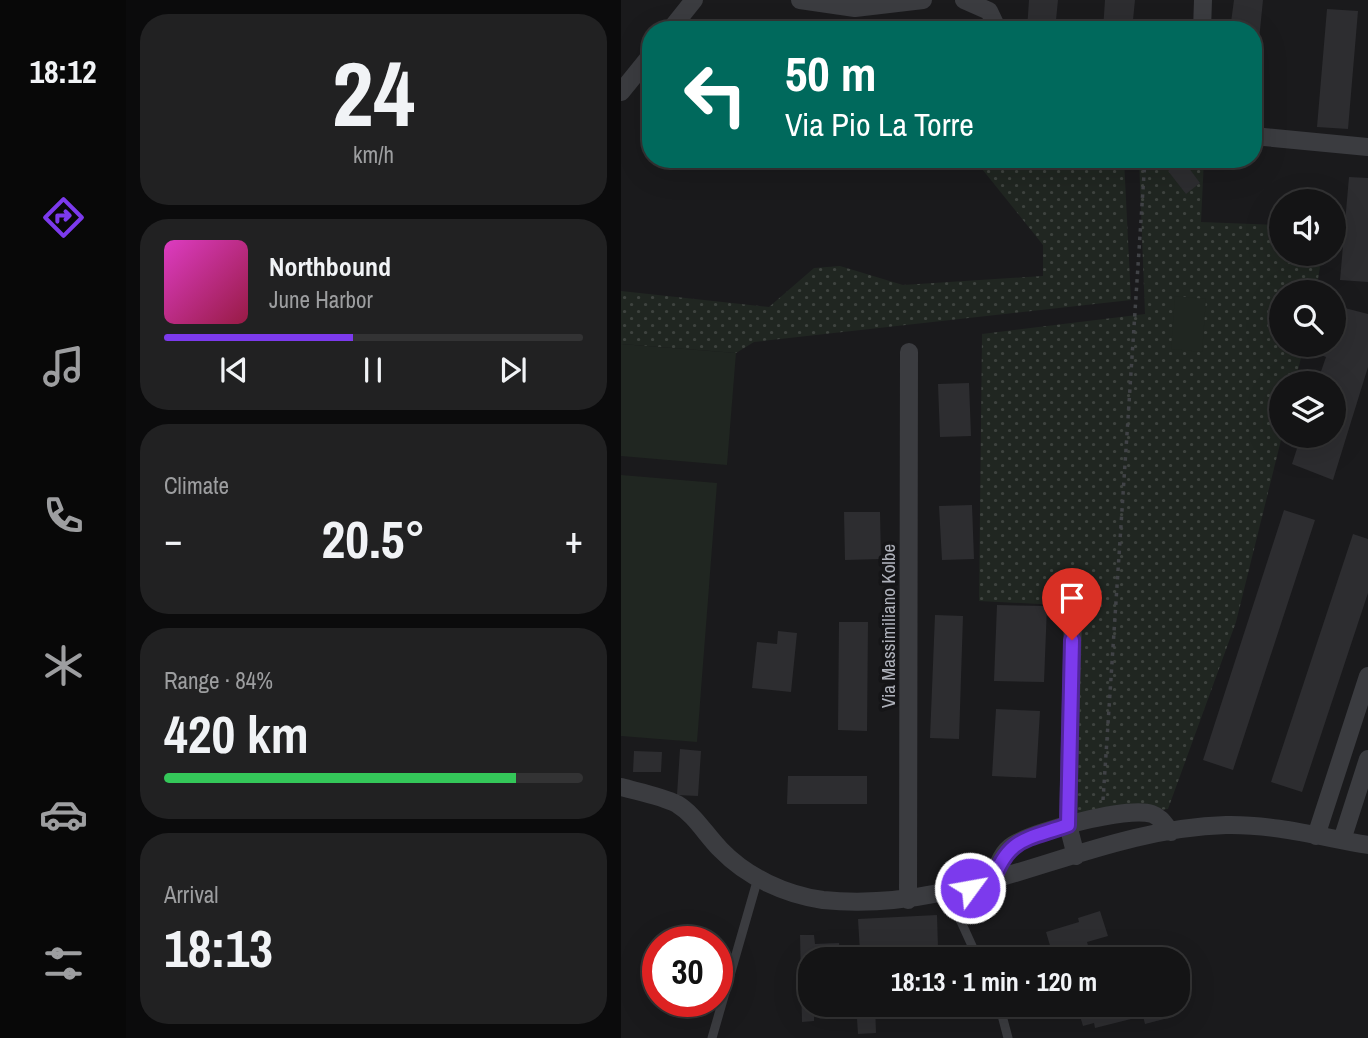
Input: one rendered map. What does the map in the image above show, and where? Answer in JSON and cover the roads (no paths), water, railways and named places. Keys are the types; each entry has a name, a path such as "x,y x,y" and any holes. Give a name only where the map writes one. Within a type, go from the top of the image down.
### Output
{"street":[{"path":"678,21 694,0"},
{"path":"800,0 855,8 923,0"},
{"path":"964,0 989,11 994,21"},
{"path":"1202,21 1203,0"},
{"path":"621,92 642,66"},
{"path":"1262,137 1368,147"},
{"name":"Via Massimiliano Kolbe","path":"908,900 909,352"},
{"path":"1073,615 1068,825 1077,856"},
{"path":"1316,835 1368,676"},
{"path":"1342,840 1368,759"},
{"path":"621,787 676,804 741,869 774,887 820,899 868,903 948,893 992,883 1118,843 1171,832 1226,825 1274,827 1368,845"},
{"path":"992,883 999,862 1012,846 1068,825 1143,812 1155,814 1171,832"}],"lane":[{"path":"712,1038 758,878"},
{"path":"948,893 973,947"},
{"path":"1003,1017 1008,1038"}]}
